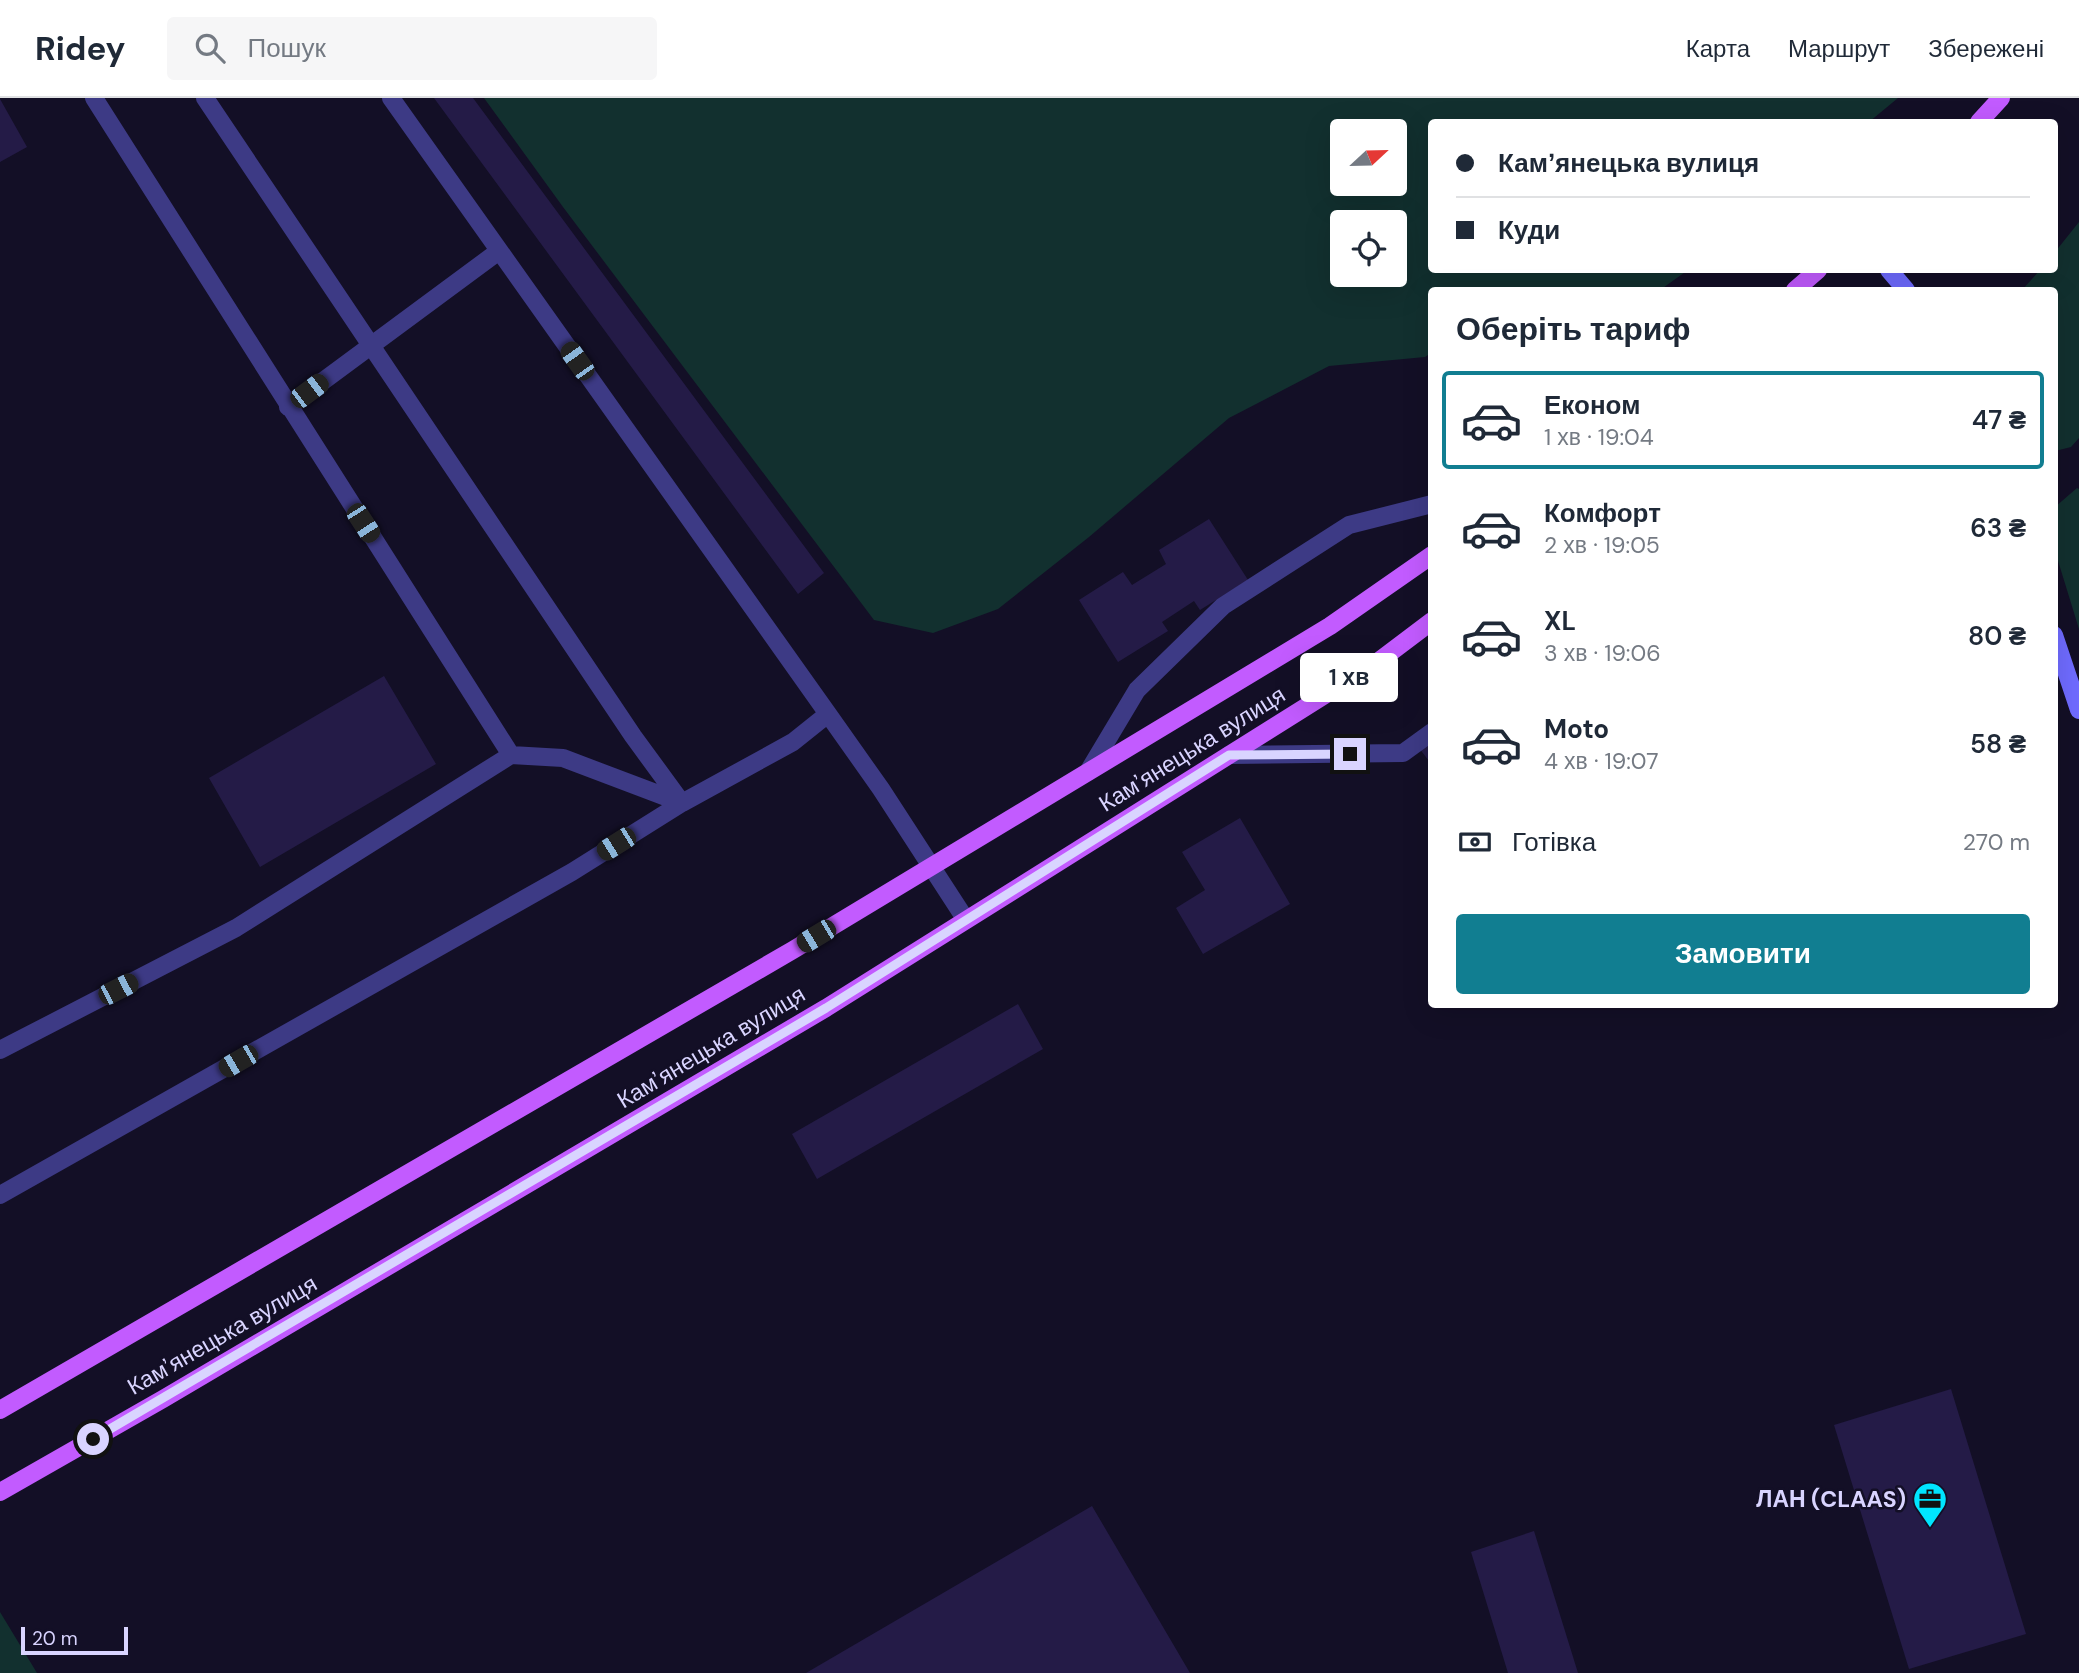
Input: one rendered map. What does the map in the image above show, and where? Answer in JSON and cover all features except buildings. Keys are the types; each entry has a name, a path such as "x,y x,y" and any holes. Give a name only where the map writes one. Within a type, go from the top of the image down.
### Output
{"main road":[{"path":"1982,119 2001,98"},
{"path":"1798,287 1815,273"},
{"path":"0,1410 769,964 1329,626 1428,558"},
{"name":"Камʼянецька вулиця","path":"0,1492 163,1399 826,1008 1379,661 1428,624"}],"street":[{"path":"1892,273 1903,287"},
{"path":"2058,647 2079,710"}],"lane":[{"path":"94,98 511,755"},
{"path":"205,98 633,736 682,803"},
{"path":"391,98 828,714 966,920"},
{"path":"288,407 499,251"},
{"path":"1088,772 1137,690 1223,606 1349,525 1428,505"},
{"path":"0,1195 572,872 682,803 793,742 828,714"},
{"path":"1229,755 1403,753 1428,735"},
{"path":"0,1050 236,928 511,755 563,758 682,803"}],"green space":[{"path":"484,98 1898,98 1873,119 1428,119 1428,273 1684,273 1664,287 1428,287 1428,355 1329,366 1229,418 1089,537 998,609 933,633 874,620"},
{"path":"2079,222 2079,438 2071,447 2058,450 2058,287 2025,287 2037,273 2058,273 2058,248"},
{"path":"2079,489 2079,629 2058,561 2058,504"},
{"path":"0,1612 37,1673 0,1673"}],"place":[{"name":"ЛАН (CLAAS)","path":"1930,1529"}],"route":[{"path":"93,1439 826,1008 1229,755 1350,754"}]}
